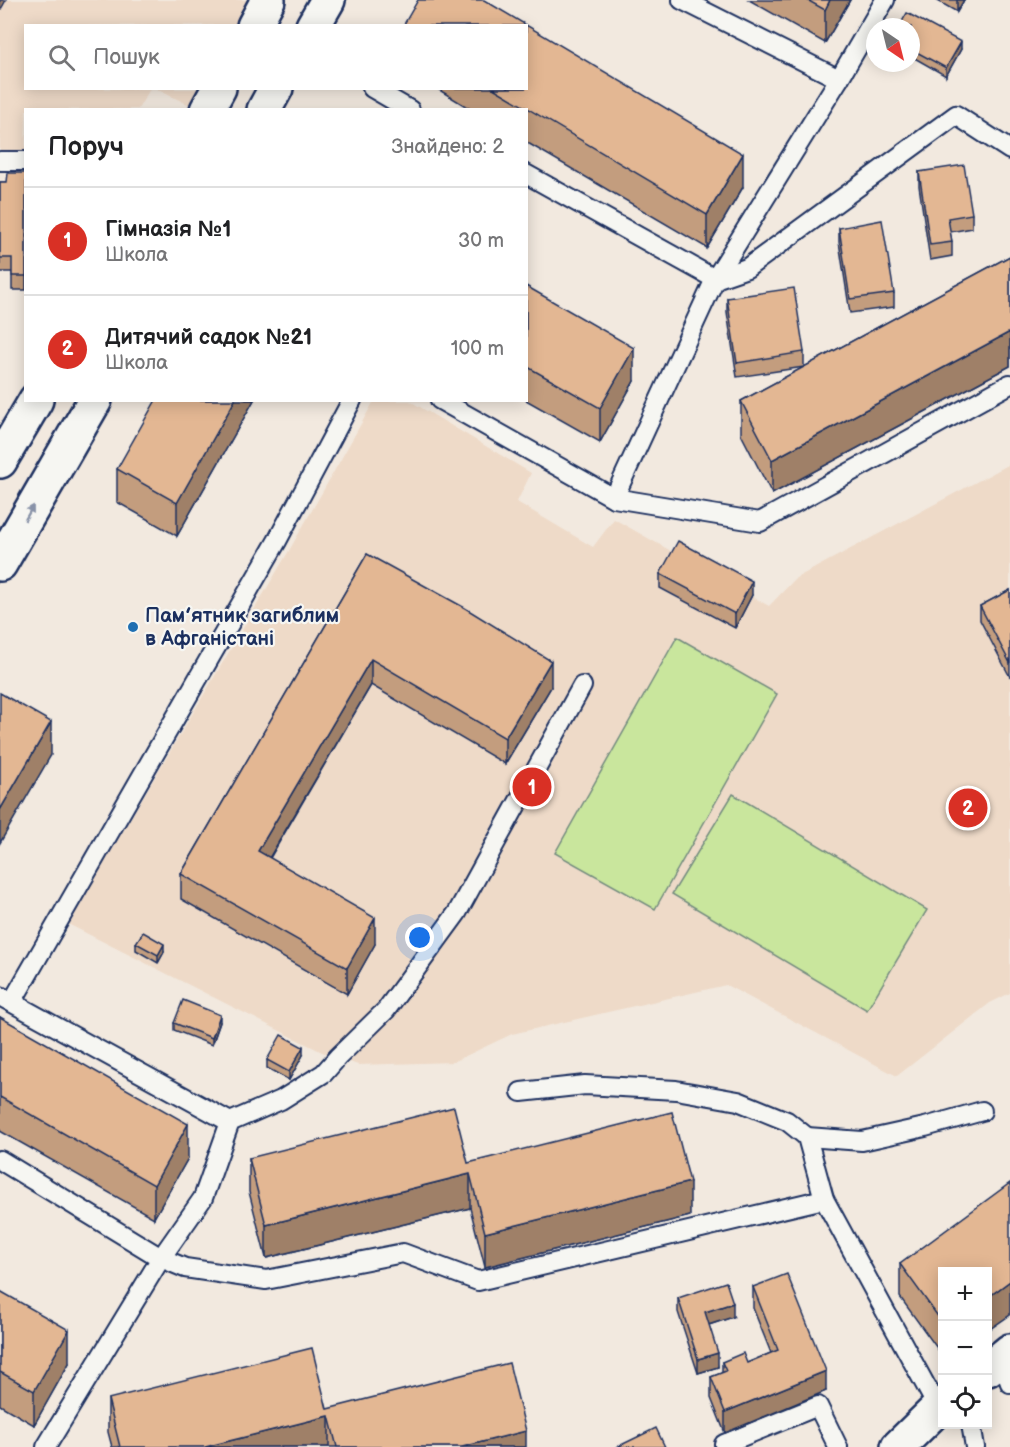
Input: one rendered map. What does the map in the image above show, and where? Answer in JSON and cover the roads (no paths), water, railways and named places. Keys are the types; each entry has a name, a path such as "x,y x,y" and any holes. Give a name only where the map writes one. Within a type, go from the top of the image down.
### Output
{"main road":[{"path":"255,24 268,0"},
{"path":"314,24 328,0"},
{"path":"208,108 218,90"},
{"path":"265,108 275,90"},
{"path":"0,461 35,402"},
{"path":"0,564 94,402"},
{"path":"898,1447 938,1408"}],"lane":[{"path":"682,0 839,80"},
{"path":"614,498 715,279 839,80 885,0"},
{"path":"375,90 407,108"},
{"path":"528,175 715,279 747,268 956,115 1010,150"},
{"path":"0,160 24,161"},
{"path":"444,402 614,498 760,522 1010,384"},
{"path":"230,1122 6,999 271,552 351,402"},
{"path":"46,1447 161,1258 203,1198 230,1122 281,1100 324,1073 386,1010 457,913 582,686"},
{"path":"520,1092 585,1085 676,1090 738,1101 787,1120 807,1137 824,1199 938,1402"},
{"path":"807,1137 862,1141 925,1127 982,1110"},
{"path":"0,1160 161,1258 185,1269 266,1280 403,1253 478,1281 824,1199"},
{"path":"724,1444 818,1406 838,1447"},
{"path":"972,1429 975,1447"}],"place":[{"name":"Пам’ятник загиблим в Афганістані","path":"133,627"},
{"name":"Гімназія №1","path":"532,787"},
{"name":"Дитячий садок №21","path":"968,808"}]}
